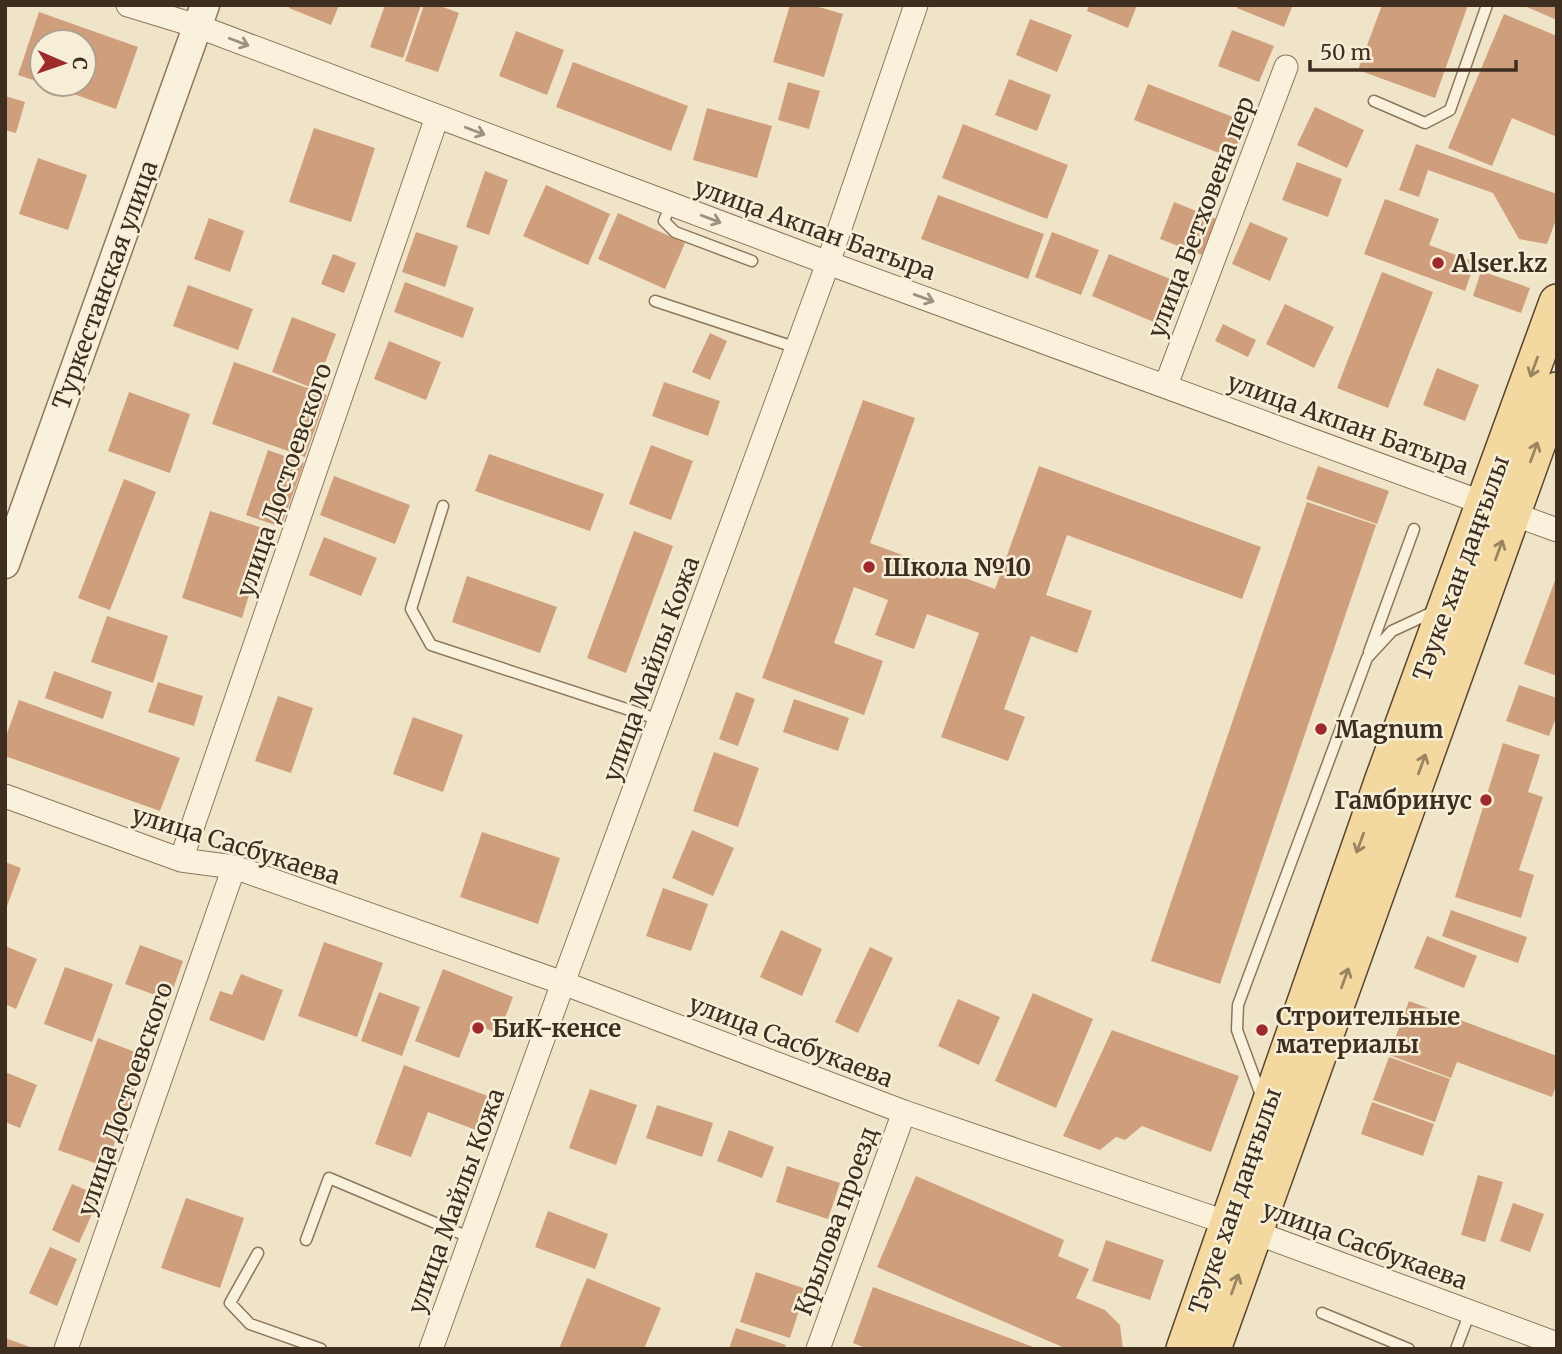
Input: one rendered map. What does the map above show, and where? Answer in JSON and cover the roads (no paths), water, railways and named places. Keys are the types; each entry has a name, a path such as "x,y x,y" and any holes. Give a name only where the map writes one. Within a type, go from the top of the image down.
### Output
{"main road":[{"name":"Тәуке хан даңғылы","path":"1184,1349 1241,1227 1498,508 1557,302"},
{"name":"Тәуке хан даңғылы","path":"1213,1349 1266,1111 1447,606 1557,390"}],"street":[{"name":"улица Акпан Батыра","path":"128,5 201,16 438,117 1557,530"},
{"name":"улица Майлы Кожа","path":"431,1349 828,263 916,5"},
{"name":"Туркестанская улица","path":"5,564 201,16"},
{"name":"улица Бетховена пер","path":"1166,385 1286,67"},
{"name":"улица Достоевского","path":"181,860 438,117"},
{"name":"улица Сасбукаева","path":"5,796 181,860 234,867 563,983 904,1112 1241,1227 1557,1344"},
{"name":"улица Достоевского","path":"66,1349 234,867"},
{"name":"Крылова проезд","path":"818,1349 904,1112"}],"lane":[{"path":"1374,101 1424,123 1450,110 1487,5"},
{"path":"671,204 664,221 674,232 752,261"},
{"path":"655,301 797,348"},
{"path":"443,506 411,609 431,645 660,720"},
{"path":"1266,1111 1237,1030 1238,1005 1414,529"},
{"path":"1367,657 1392,631 1447,606"},
{"path":"306,1240 329,1178 471,1238"},
{"path":"258,1252 230,1303 250,1324 321,1349"},
{"path":"1456,1349 1469,1312"},
{"path":"1322,1313 1409,1349"}],"place":[{"name":"Alser.kz","path":"1438,263"},
{"name":"Школа №10","path":"869,567"},
{"name":"Magnum","path":"1321,729"},
{"name":"Гамбринус","path":"1486,800"},
{"name":"БиК-кенсе","path":"478,1028"},
{"name":"Строительные материалы","path":"1262,1030"}]}
